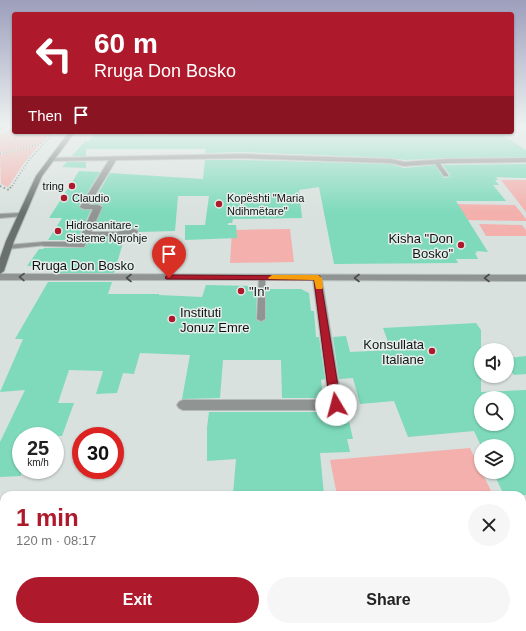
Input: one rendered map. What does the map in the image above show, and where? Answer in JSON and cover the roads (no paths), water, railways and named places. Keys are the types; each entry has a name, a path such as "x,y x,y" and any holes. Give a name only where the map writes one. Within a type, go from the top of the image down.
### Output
{"main road":[{"path":"0,271 21,215 39,176 54,154"}],"street":[{"path":"51,159 272,156 391,161 404,164 526,160"},
{"path":"44,244 81,244 98,207 84,207 114,158"},
{"path":"86,234 117,234 134,231"},
{"name":"Rruga Don Bosko","path":"0,277 526,278"},
{"path":"183,405 336,405 318,278"}],"lane":[{"path":"436,162 446,175"},
{"path":"0,216 21,215"},
{"path":"8,247 44,244"},
{"path":"261,319 262,278"}],"place":[{"name":"tring","path":"72,186"},
{"name":"Claudio","path":"64,198"},
{"name":"Kopështi \"Maria Ndihmëtare\"","path":"219,204"},
{"name":"Hidrosanitare - Sisteme Ngrohje","path":"58,231"},
{"name":"Kisha \"Don Bosko\"","path":"461,245"},
{"name":"\"In\"","path":"241,291"},
{"name":"Instituti Jonuz Emre","path":"172,319"},
{"name":"Konsullata Italiane","path":"432,351"}]}
